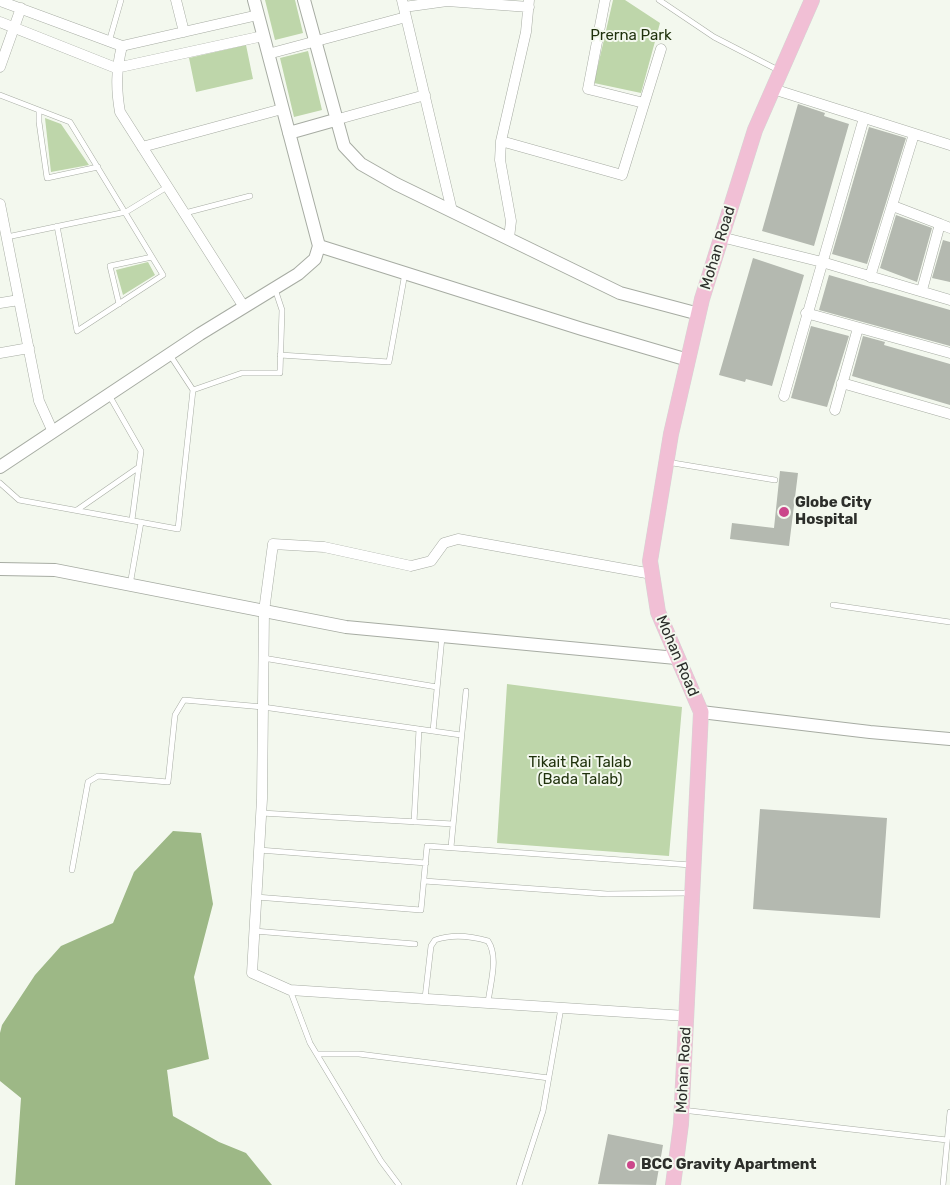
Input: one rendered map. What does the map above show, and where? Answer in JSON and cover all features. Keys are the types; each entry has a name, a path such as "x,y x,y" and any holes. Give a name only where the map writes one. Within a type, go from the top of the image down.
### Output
{"main road":[{"name":"Mohan Road","path":"673,1185 682,1110 701,712 676,658 658,612 650,561 666,462 698,314 755,130 812,0"}],"street":[{"path":"176,0 184,32"},
{"path":"0,467 169,354 298,274 315,259 319,246 254,0"},
{"path":"304,0 335,120 344,146 361,164 396,184 620,293 698,314"},
{"path":"605,0 588,89 644,103"},
{"path":"0,1 122,46 258,15"},
{"path":"268,54 315,41 404,8 447,1 529,4 526,32 501,140 500,160 511,221 509,238"},
{"path":"0,67 21,8"},
{"path":"404,8 452,211"},
{"path":"0,22 116,68 263,36"},
{"path":"122,46 116,68 116,89 120,112 244,307"},
{"path":"501,140 622,175 661,48"},
{"path":"773,89 950,145"},
{"path":"289,132 425,95"},
{"path":"142,147 282,109"},
{"path":"784,396 806,313 864,118"},
{"path":"870,276 914,134"},
{"path":"0,204 39,401 53,432"},
{"path":"893,206 950,228"},
{"path":"922,290 940,224"},
{"path":"721,237 822,262 922,290 950,300"},
{"path":"319,246 582,330 688,360"},
{"path":"0,304 19,300"},
{"path":"806,313 950,353"},
{"path":"835,410 858,328"},
{"path":"0,353 29,348"},
{"path":"842,383 950,414"},
{"path":"652,574 458,539 444,543 430,561 411,566 324,547 273,544 264,611 261,813 252,973 290,990 686,1016"},
{"path":"0,569 55,570 346,627 676,658"},
{"path":"701,712 870,732 950,738"}],"lane":[{"path":"108,42 121,0"},
{"path":"659,0 714,37 781,71"},
{"path":"0,95 70,122 126,212 162,275 78,331 57,226"},
{"path":"39,110 38,122 47,178 98,167"},
{"path":"7,237 126,212 167,186"},
{"path":"184,213 250,196"},
{"path":"119,304 110,266 152,257"},
{"path":"280,355 389,362 405,273"},
{"path":"193,390 242,373 280,374 282,310 275,288"},
{"path":"0,483 19,500 178,529 193,390 169,354"},
{"path":"109,395 141,451 132,520"},
{"path":"666,462 775,480"},
{"path":"76,510 139,467"},
{"path":"130,585 140,522"},
{"path":"833,605 950,622"},
{"path":"433,731 442,636"},
{"path":"263,658 437,687"},
{"path":"451,847 466,690"},
{"path":"72,870 88,782 98,776 168,782 175,715 184,700 263,707 461,735"},
{"path":"414,822 418,729"},
{"path":"261,813 453,824"},
{"path":"255,897 421,910 427,846 693,865"},
{"path":"259,850 426,863"},
{"path":"424,881 607,894 692,893"},
{"path":"253,931 415,944"},
{"path":"425,999 431,946 435,940 451,936 479,938 488,941 494,956 488,1003"},
{"path":"290,990 310,1043 381,1161 399,1185"},
{"path":"519,1185 543,1111 560,1008"},
{"path":"317,1054 359,1054 549,1078"},
{"path":"682,1110 947,1140"},
{"path":"943,1185 950,1112"}],"green space":[{"path":"265,0 295,0 303,33 275,40"},
{"name":"Prerna Park","path":"613,0 625,0 660,23 641,93 594,83"},
{"path":"246,45 253,79 196,92 189,58"},
{"path":"308,51 322,110 294,117 280,58"},
{"path":"45,118 61,124 89,165 51,172"},
{"path":"148,262 155,275 123,295 116,270"},
{"name":"Tikait Rai Talab (Bada Talab)","path":"507,684 682,707 669,856 497,843"}],"shaded area":[{"path":"173,831 201,833 213,904 194,977 209,1059 167,1070 173,1116 219,1142 246,1153 272,1185 15,1185 21,1098 0,1081 0,1033 2,1025 35,975 61,946 113,923 134,872"}],"building":[{"path":"798,104 825,113 824,116 849,124 814,246 762,231"},
{"path":"869,127 906,138 867,264 832,254"},
{"path":"896,215 932,228 917,282 880,268"},
{"path":"943,240 950,242 950,282 932,278"},
{"path":"753,258 804,275 772,386 746,379 745,382 719,375"},
{"path":"829,275 950,310 950,346 819,310"},
{"path":"811,326 849,336 827,407 791,398"},
{"path":"863,336 885,342 884,345 950,364 950,405 852,376"},
{"path":"780,471 798,473 789,546 730,539 732,523 774,528"},
{"path":"760,809 887,818 880,918 753,909"},
{"name":"BCC Gravity Apartment","path":"608,1134 663,1145 656,1185 598,1184"}],"place":[{"name":"Globe City Hospital","path":"784,512"},
{"name":"BCC Gravity Apartment","path":"631,1165"}]}
